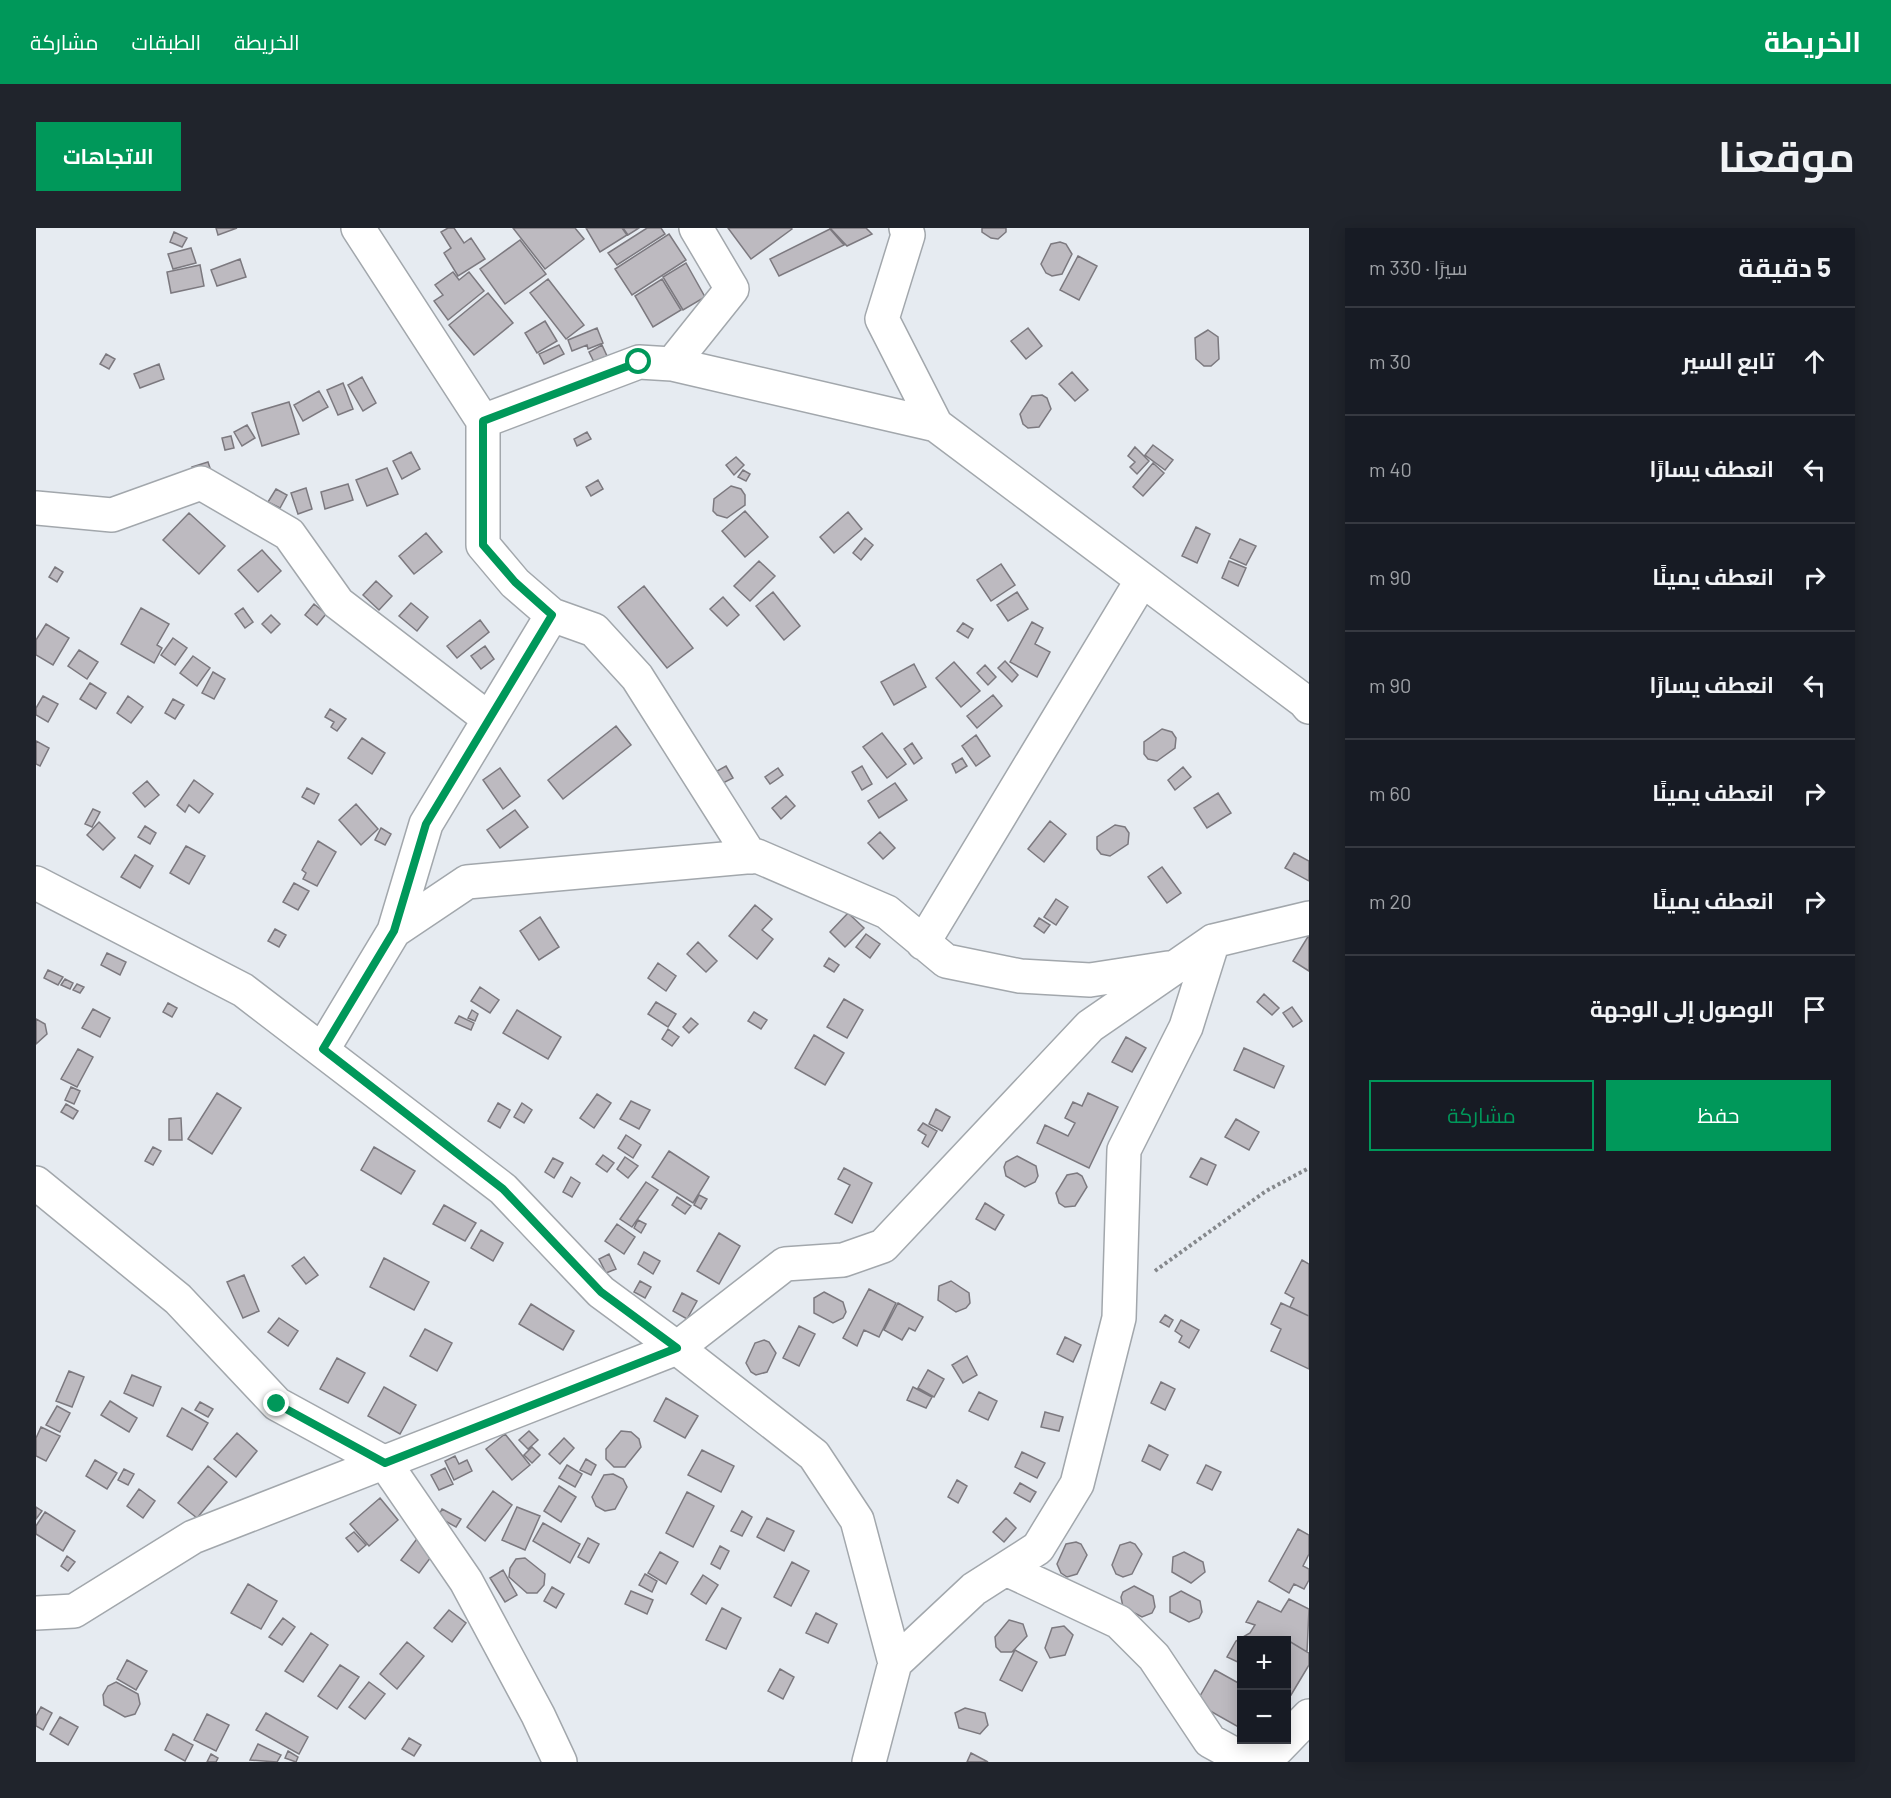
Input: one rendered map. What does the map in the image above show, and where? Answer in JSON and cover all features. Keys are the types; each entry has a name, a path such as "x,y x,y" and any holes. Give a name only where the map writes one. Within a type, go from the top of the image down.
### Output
{"street":[{"path":"672,364 732,289 696,228"},
{"path":"906,228 908,235 882,319 936,424"},
{"path":"369,230 483,421 483,545 515,582 552,615 594,630 637,677 751,856"},
{"path":"483,421 639,362 672,364 936,424 1304,700 1309,707"},
{"path":"36,508 112,515 201,483 290,534 338,603 489,719"},
{"path":"923,943 1142,580"},
{"path":"323,1049 394,931 426,824 552,615"},
{"path":"394,931 467,882 757,856 887,912 946,962 1020,976 1090,980 1176,967"},
{"path":"36,883 243,990 503,1189 601,1292 814,1455 857,1520 895,1664 869,1762"},
{"path":"36,1613 74,1611 193,1537 677,1348 785,1263 843,1260 882,1246 1090,1026 1213,941 1309,918"},
{"path":"895,1664 974,1589 1038,1548 1077,1484 1119,1318 1124,1150 1186,1027 1213,941"},
{"path":"36,1183 178,1299 277,1404 385,1463 466,1581 538,1715 560,1762"},
{"path":"1006,1569 1119,1622 1154,1657 1210,1741 1243,1759 1277,1749 1309,1716"}],"path":[{"path":"1119,1297 1266,1191 1309,1168"}],"building":[{"path":"216,228 237,228 218,235"},
{"path":"454,228 464,243 471,238 485,259 458,276 444,253 451,248 441,232"},
{"path":"513,228 575,228 584,239 545,269"},
{"path":"586,228 622,228 627,235 600,252"},
{"path":"623,228 639,228 628,235"},
{"path":"647,228 661,228 665,234 617,265 608,253"},
{"path":"728,228 791,228 792,229 751,259"},
{"path":"830,228 866,228 872,234 847,246"},
{"path":"982,228 1006,228 1006,232 998,239 991,238 982,232"},
{"path":"830,229 844,245 779,276 770,259"},
{"path":"174,232 187,238 182,247 170,242"},
{"path":"669,234 686,260 632,295 615,269"},
{"path":"520,240 546,274 505,304 480,269"},
{"path":"1060,242 1066,244 1072,254 1062,274 1052,276 1046,273 1041,264 1051,244"},
{"path":"191,248 196,263 173,269 168,254"},
{"path":"1078,256 1097,266 1079,300 1060,290"},
{"path":"240,259 246,277 217,286 211,270"},
{"path":"686,263 705,297 683,310 663,277"},
{"path":"200,265 204,286 171,293 167,272"},
{"path":"453,272 459,280 469,272 484,291 448,320 434,301 443,295 435,285"},
{"path":"548,279 584,325 566,339 530,293"},
{"path":"662,279 681,310 653,327 635,296"},
{"path":"488,293 513,323 474,355 449,325"},
{"path":"545,321 557,341 537,353 525,333"},
{"path":"597,328 603,343 588,349 587,345 572,351 568,340"},
{"path":"1028,328 1042,346 1026,359 1011,341"},
{"path":"1208,330 1218,337 1219,359 1211,366 1204,366 1196,359 1195,338"},
{"path":"559,345 564,354 544,364 539,354"},
{"path":"602,345 607,356 594,362 589,352"},
{"path":"106,354 115,359 109,369 100,364"},
{"path":"159,364 164,379 140,388 134,374"},
{"path":"1072,372 1088,390 1075,401 1059,384"},
{"path":"362,377 376,403 363,411 348,385"},
{"path":"343,383 353,409 338,415 327,390"},
{"path":"319,391 328,407 303,421 294,405"},
{"path":"1042,395 1047,398 1051,409 1039,427 1028,428 1023,424 1020,414 1032,396"},
{"path":"289,402 299,434 262,446 252,413"},
{"path":"247,425 255,438 242,446 234,432"},
{"path":"587,432 591,439 577,446 574,439"},
{"path":"231,436 234,448 225,450 222,438"},
{"path":"1153,445 1173,460 1165,470 1145,455"},
{"path":"1135,447 1149,461 1137,474 1130,467 1135,462 1128,456"},
{"path":"411,452 420,469 402,479 393,461"},
{"path":"736,457 744,465 734,475 726,465"},
{"path":"208,462 211,471 195,476 192,467"},
{"path":"1153,463 1164,473 1143,496 1133,487"},
{"path":"387,468 398,494 367,506 356,480"},
{"path":"743,470 750,474 746,481 738,477"},
{"path":"598,480 603,489 591,496 586,487"},
{"path":"348,484 353,500 325,509 321,492"},
{"path":"731,486 741,489 745,495 745,505 727,518 713,511 714,499"},
{"path":"306,488 312,509 298,514 291,493"},
{"path":"276,489 287,495 280,508 268,502"},
{"path":"745,511 768,537 745,557 722,531"},
{"path":"848,512 862,529 834,553 820,537"},
{"path":"189,513 225,546 199,574 163,540"},
{"path":"1196,527 1210,534 1197,563 1182,556"},
{"path":"426,533 442,552 414,574 399,556"},
{"path":"865,538 873,545 861,560 853,553"},
{"path":"1240,539 1256,546 1246,565 1230,558"},
{"path":"262,550 281,571 258,592 238,570"},
{"path":"759,561 775,576 750,601 734,586"},
{"path":"1229,561 1246,568 1238,586 1222,578"},
{"path":"1001,564 1015,585 991,601 977,580"},
{"path":"55,567 63,572 57,582 49,577"},
{"path":"376,581 392,596 379,610 363,595"},
{"path":"644,586 693,648 667,668 618,607"},
{"path":"773,592 800,626 784,640 756,606"},
{"path":"1017,592 1028,609 1008,621 997,605"},
{"path":"723,597 739,615 727,626 710,609"},
{"path":"411,603 428,617 417,631 399,616"},
{"path":"314,604 326,614 317,625 305,615"},
{"path":"141,608 169,624 157,645 162,648 154,663 121,644"},
{"path":"243,608 253,622 245,628 235,614"},
{"path":"271,615 280,624 271,633 262,624"},
{"path":"480,620 489,632 457,658 447,646"},
{"path":"1032,622 1043,628 1035,644 1050,652 1037,677 1010,662"},
{"path":"963,623 973,629 968,638 957,631"},
{"path":"46,624 69,638 53,665 36,655 36,640"},
{"path":"173,638 187,648 175,665 161,655"},
{"path":"485,646 494,659 481,669 471,656"},
{"path":"79,650 98,662 87,679 68,666"},
{"path":"193,656 210,668 197,686 180,673"},
{"path":"1005,661 1018,675 1012,682 998,668"},
{"path":"954,662 980,691 961,707 936,678"},
{"path":"914,664 926,687 894,705 881,682"},
{"path":"985,665 996,677 988,685 977,673"},
{"path":"213,672 225,679 214,699 202,693"},
{"path":"90,683 106,693 96,709 80,699"},
{"path":"993,695 1002,706 977,728 967,716"},
{"path":"43,696 58,704 48,722 36,715 36,708"},
{"path":"128,696 143,707 131,723 117,713"},
{"path":"173,699 184,705 175,719 165,713"},
{"path":"330,709 346,719 337,731 331,727 334,722 325,717"},
{"path":"616,726 631,745 563,799 548,780"},
{"path":"1162,729 1172,732 1176,738 1175,748 1157,761 1148,759 1144,754 1144,742"},
{"path":"882,733 906,764 887,778 863,747"},
{"path":"976,735 990,756 976,766 962,746"},
{"path":"362,738 385,753 372,774 348,758"},
{"path":"36,741 49,748 40,766 36,764"},
{"path":"912,743 922,758 914,764 904,749"},
{"path":"962,758 967,766 956,773 952,764"},
{"path":"726,766 733,778 723,783 717,771"},
{"path":"862,766 872,784 862,790 852,772"},
{"path":"1183,767 1191,777 1175,790 1168,780"},
{"path":"500,768 520,796 503,809 483,780"},
{"path":"778,768 783,775 770,784 765,777"},
{"path":"194,780 213,794 199,813 189,805 185,812 177,805"},
{"path":"147,781 159,795 145,807 133,793"},
{"path":"895,783 907,800 879,818 868,801"},
{"path":"307,788 319,794 314,804 302,797"},
{"path":"1218,793 1231,813 1207,828 1194,808"},
{"path":"786,796 795,806 781,819 772,808"},
{"path":"356,804 378,829 361,845 339,820"},
{"path":"93,809 100,812 92,827 85,824"},
{"path":"515,810 528,827 500,848 487,830"},
{"path":"1050,821 1066,834 1044,862 1028,849"},
{"path":"99,822 115,838 103,850 87,835"},
{"path":"1115,825 1125,827 1129,833 1128,844 1110,856 1101,854 1097,849 1097,837"},
{"path":"145,826 156,833 150,844 138,837"},
{"path":"381,828 391,834 385,845 375,840"},
{"path":"880,832 895,848 883,859 868,843"},
{"path":"318,841 336,852 317,886 303,879 306,873 302,870"},
{"path":"186,846 205,856 189,884 170,873"},
{"path":"1294,853 1309,861 1309,881 1285,868"},
{"path":"135,855 153,866 140,888 121,877"},
{"path":"1162,867 1181,893 1167,903 1148,877"},
{"path":"294,883 309,891 298,910 283,902"},
{"path":"1056,899 1068,907 1056,925 1044,917"},
{"path":"755,905 772,919 762,930 773,939 757,959 729,936"},
{"path":"848,913 864,928 845,947 830,932"},
{"path":"540,917 559,947 539,960 520,931"},
{"path":"1039,918 1050,925 1044,933 1034,926"},
{"path":"275,929 286,935 279,947 268,941"},
{"path":"866,934 880,944 870,958 856,947"},
{"path":"1309,935 1309,971 1293,961"},
{"path":"698,942 717,961 706,972 687,954"},
{"path":"107,953 126,962 120,975 101,965"},
{"path":"829,958 839,965 834,972 824,966"},
{"path":"658,963 676,976 666,991 648,978"},
{"path":"48,970 63,977 58,985 44,978"},
{"path":"65,979 73,983 70,989 61,985"},
{"path":"77,984 84,987 80,993 73,990"},
{"path":"480,987 499,1000 490,1013 471,1001"},
{"path":"1264,994 1279,1008 1272,1015 1257,1002"},
{"path":"844,999 863,1010 847,1038 827,1027"},
{"path":"656,1002 676,1014 668,1027 648,1014"},
{"path":"168,1003 177,1008 172,1017 163,1012"},
{"path":"1292,1007 1302,1021 1293,1027 1283,1013"},
{"path":"93,1009 110,1018 100,1037 82,1028"},
{"path":"472,1010 478,1014 475,1021 468,1018"},
{"path":"517,1010 561,1037 548,1059 503,1033"},
{"path":"754,1012 767,1020 761,1029 748,1021"},
{"path":"459,1016 474,1023 471,1030 455,1023"},
{"path":"691,1018 698,1024 689,1033 683,1027"},
{"path":"36,1019 45,1024 47,1034 36,1044"},
{"path":"668,1029 679,1037 672,1046 662,1039"},
{"path":"814,1035 844,1053 825,1085 795,1068"},
{"path":"1126,1037 1146,1048 1132,1072 1112,1062"},
{"path":"1244,1048 1284,1066 1274,1088 1234,1070"},
{"path":"78,1049 93,1057 77,1087 61,1079"},
{"path":"71,1087 80,1091 74,1104 65,1100"},
{"path":"217,1093 241,1108 212,1154 188,1139"},
{"path":"1088,1093 1118,1107 1089,1168 1037,1143 1045,1125 1068,1136 1075,1123 1065,1118 1073,1102 1082,1106"},
{"path":"597,1094 611,1103 594,1128 580,1118"},
{"path":"631,1101 650,1110 639,1129 620,1119"},
{"path":"498,1103 510,1110 500,1128 488,1121"},
{"path":"522,1103 532,1110 524,1123 514,1117"},
{"path":"66,1104 78,1111 73,1119 61,1112"},
{"path":"936,1109 950,1117 942,1131 929,1124"},
{"path":"181,1118 182,1140 169,1140 169,1119"},
{"path":"1236,1119 1259,1132 1249,1150 1225,1137"},
{"path":"923,1123 937,1131 928,1147 922,1143 926,1135 918,1130"},
{"path":"626,1135 641,1145 633,1158 618,1148"},
{"path":"153,1147 161,1151 153,1165 145,1161"},
{"path":"374,1147 415,1171 401,1194 361,1170"},
{"path":"669,1151 709,1177 693,1203 652,1177"},
{"path":"603,1155 614,1163 607,1172 596,1164"},
{"path":"1017,1156 1036,1166 1038,1176 1035,1182 1025,1187 1006,1176 1004,1167 1006,1162"},
{"path":"625,1157 638,1166 628,1178 617,1169"},
{"path":"553,1158 563,1163 554,1178 545,1172"},
{"path":"1201,1158 1216,1165 1207,1185 1190,1177"},
{"path":"844,1168 872,1183 852,1223 835,1214 850,1185 838,1179"},
{"path":"1077,1173 1082,1176 1087,1187 1075,1206 1065,1207 1059,1203 1056,1193 1067,1175"},
{"path":"571,1177 580,1183 572,1197 563,1192"},
{"path":"646,1182 658,1190 632,1227 620,1219"},
{"path":"699,1195 707,1199 701,1209 694,1205"},
{"path":"677,1197 691,1206 685,1214 672,1205"},
{"path":"985,1203 1004,1215 995,1230 976,1219"},
{"path":"444,1205 476,1223 465,1241 433,1224"},
{"path":"638,1220 646,1224 641,1233 634,1228"},
{"path":"617,1224 635,1237 624,1254 605,1241"},
{"path":"481,1230 503,1243 493,1261 471,1248"},
{"path":"719,1233 740,1246 719,1284 697,1271"},
{"path":"644,1252 660,1261 653,1274 638,1264"},
{"path":"609,1254 616,1269 606,1273 599,1259"},
{"path":"304,1257 318,1275 306,1284 292,1266"},
{"path":"384,1258 429,1282 414,1310 370,1287"},
{"path":"1302,1260 1309,1264 1309,1316 1290,1307 1294,1298 1285,1293"},
{"path":"244,1275 259,1311 243,1318 227,1282"},
{"path":"640,1281 651,1287 645,1298 634,1292"},
{"path":"951,1281 969,1293 970,1303 966,1308 956,1312 938,1300 939,1286"},
{"path":"869,1289 896,1303 879,1337 864,1330 857,1346 843,1338"},
{"path":"824,1292 843,1302 846,1312 843,1318 833,1323 814,1313 814,1298"},
{"path":"682,1293 697,1301 687,1319 673,1311"},
{"path":"898,1303 923,1317 915,1331 909,1328 902,1340 884,1330"},
{"path":"1281,1303 1309,1316 1309,1369 1271,1351 1281,1329 1271,1324"},
{"path":"531,1304 574,1331 563,1350 519,1324"},
{"path":"1165,1315 1173,1320 1169,1327 1160,1322"},
{"path":"279,1318 298,1331 288,1346 268,1332"},
{"path":"1181,1320 1199,1330 1189,1348 1179,1342 1182,1336 1175,1331"},
{"path":"799,1326 815,1334 799,1366 783,1358"},
{"path":"425,1329 452,1343 437,1371 410,1356"},
{"path":"1065,1337 1081,1345 1073,1362 1057,1354"},
{"path":"764,1340 769,1342 776,1353 767,1372 756,1375 751,1372 746,1363 755,1343"},
{"path":"967,1356 977,1375 963,1383 952,1365"},
{"path":"337,1358 365,1373 348,1403 320,1389"},
{"path":"928,1370 944,1379 934,1397 918,1388"},
{"path":"69,1371 84,1377 72,1407 56,1401"},
{"path":"132,1375 161,1387 153,1406 124,1393"},
{"path":"1161,1382 1175,1389 1165,1410 1151,1403"},
{"path":"384,1387 416,1405 400,1434 368,1416"},
{"path":"913,1387 932,1397 926,1408 907,1400"},
{"path":"979,1392 997,1401 988,1420 969,1411"},
{"path":"666,1398 698,1416 685,1438 654,1421"},
{"path":"110,1401 137,1418 129,1432 101,1415"},
{"path":"200,1402 213,1409 208,1417 195,1410"},
{"path":"57,1406 70,1413 60,1432 46,1425"},
{"path":"182,1408 208,1423 192,1450 167,1436"},
{"path":"1045,1412 1063,1417 1059,1431 1041,1427"},
{"path":"41,1427 60,1436 46,1461 36,1456 36,1438"},
{"path":"529,1431 538,1440 528,1449 519,1440"},
{"path":"621,1431 631,1432 639,1439 641,1447 625,1467 614,1467 606,1459 606,1449"},
{"path":"237,1433 257,1451 236,1477 214,1459"},
{"path":"505,1434 530,1465 512,1480 486,1449"},
{"path":"564,1438 574,1448 560,1464 549,1454"},
{"path":"1149,1445 1168,1455 1160,1470 1142,1461"},
{"path":"532,1447 540,1455 532,1463 524,1455"},
{"path":"702,1450 734,1466 721,1492 688,1475"},
{"path":"1022,1452 1045,1463 1037,1478 1015,1467"},
{"path":"455,1456 459,1464 467,1460 472,1471 454,1480 445,1461"},
{"path":"586,1459 596,1465 591,1475 580,1470"},
{"path":"95,1460 117,1473 107,1489 86,1476"},
{"path":"567,1465 582,1474 575,1487 559,1478"},
{"path":"1206,1465 1221,1472 1212,1490 1197,1483"},
{"path":"208,1466 227,1482 197,1518 178,1503"},
{"path":"445,1468 453,1484 439,1490 431,1475"},
{"path":"124,1469 134,1474 128,1485 118,1480"},
{"path":"613,1474 623,1479 627,1487 615,1509 605,1511 596,1506 592,1497 604,1475"},
{"path":"957,1480 967,1486 958,1503 948,1497"},
{"path":"1020,1483 1036,1492 1030,1502 1014,1493"},
{"path":"559,1486 576,1497 561,1522 544,1511"},
{"path":"139,1489 155,1501 143,1518 127,1506"},
{"path":"493,1491 512,1505 485,1541 467,1527"},
{"path":"687,1492 714,1506 693,1547 666,1533"},
{"path":"380,1498 398,1520 369,1546 350,1524"},
{"path":"36,1507 42,1511 36,1519"},
{"path":"517,1507 540,1516 525,1550 502,1540"},
{"path":"442,1509 461,1519 456,1527 438,1517"},
{"path":"742,1511 752,1517 742,1536 731,1531"},
{"path":"45,1512 75,1531 63,1551 36,1534 36,1526"},
{"path":"767,1518 794,1531 784,1551 757,1537"},
{"path":"1006,1518 1016,1528 1004,1542 993,1532"},
{"path":"543,1523 580,1544 570,1563 533,1541"},
{"path":"1298,1529 1309,1535 1309,1554 1303,1566 1309,1569 1309,1580 1304,1589 1294,1584 1289,1593 1269,1581"},
{"path":"354,1532 366,1545 358,1552 346,1538"},
{"path":"419,1536 437,1549 419,1573 401,1560"},
{"path":"588,1538 599,1544 589,1563 578,1557"},
{"path":"1076,1542 1081,1544 1087,1555 1077,1574 1067,1577 1061,1573 1057,1564 1066,1544"},
{"path":"1130,1542 1135,1544 1142,1554 1132,1574 1123,1577 1116,1574 1112,1565 1120,1545"},
{"path":"720,1546 729,1551 720,1569 711,1564"},
{"path":"660,1552 678,1562 666,1584 648,1573"},
{"path":"1184,1552 1203,1562 1205,1572 1191,1583 1172,1572 1173,1557"},
{"path":"67,1556 75,1562 68,1571 61,1566"},
{"path":"525,1558 545,1574 544,1585 537,1593 527,1593 509,1577 510,1568 516,1559"},
{"path":"792,1562 809,1571 791,1606 774,1597"},
{"path":"503,1570 517,1595 505,1602 490,1578"},
{"path":"645,1574 657,1581 652,1592 639,1585"},
{"path":"703,1575 718,1585 706,1604 691,1594"},
{"path":"248,1584 277,1601 261,1629 231,1613"},
{"path":"1134,1586 1153,1596 1155,1607 1152,1613 1142,1617 1123,1607 1121,1597 1123,1592"},
{"path":"552,1587 564,1594 556,1608 544,1601"},
{"path":"631,1591 653,1600 647,1614 625,1604"},
{"path":"1181,1591 1200,1601 1202,1612 1199,1618 1189,1622 1170,1612 1170,1597"},
{"path":"1289,1599 1309,1609 1307,1652 1291,1642 1291,1636 1245,1636 1255,1625 1246,1622 1258,1601 1281,1612"},
{"path":"722,1608 741,1618 726,1649 706,1640"},
{"path":"449,1610 466,1623 452,1642 434,1628"},
{"path":"816,1613 837,1624 828,1643 806,1633"},
{"path":"283,1618 295,1627 282,1645 269,1637"},
{"path":"1009,1620 1023,1624 1027,1636 1012,1652 1001,1652 996,1647 995,1637"},
{"path":"1064,1626 1073,1635 1065,1655 1050,1658 1045,1648 1052,1628"},
{"path":"311,1633 328,1645 303,1682 285,1671"},
{"path":"1237,1640 1237,1662 1227,1657"},
{"path":"407,1642 424,1656 397,1689 380,1674"},
{"path":"1291,1642 1309,1653 1309,1665 1291,1695"},
{"path":"1015,1650 1037,1662 1022,1691 1000,1680"},
{"path":"127,1660 147,1671 136,1690 117,1679"},
{"path":"340,1665 359,1677 337,1709 318,1696"},
{"path":"780,1669 794,1677 783,1699 768,1691"},
{"path":"1215,1670 1237,1682 1237,1726 1196,1703"},
{"path":"116,1682 138,1694 140,1704 135,1714 125,1717 104,1705 103,1695 108,1686"},
{"path":"369,1682 385,1694 365,1719 349,1707"},
{"path":"41,1707 52,1713 43,1730 36,1726 36,1716"},
{"path":"965,1708 985,1713 988,1725 980,1734 959,1728 955,1713"},
{"path":"266,1713 308,1737 299,1754 256,1730"},
{"path":"207,1714 229,1725 216,1751 194,1740"},
{"path":"60,1717 78,1727 68,1745 50,1734"},
{"path":"173,1734 193,1745 185,1761 165,1750"},
{"path":"409,1738 421,1745 414,1756 402,1749"},
{"path":"258,1744 281,1755 277,1762 250,1760"},
{"path":"288,1751 298,1757 296,1762 285,1758"},
{"path":"971,1753 988,1762 967,1762"},
{"path":"211,1754 218,1758 216,1762 207,1762"}],"route":[{"path":"277,1404 385,1463 677,1348 601,1292 503,1189 323,1049 394,931 426,824 552,615 515,582 483,545 483,421 639,362"}]}
